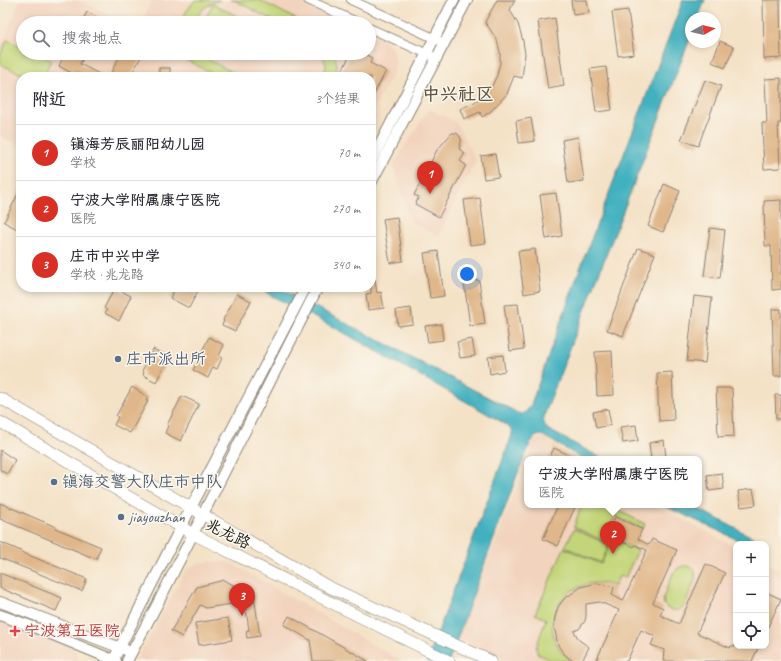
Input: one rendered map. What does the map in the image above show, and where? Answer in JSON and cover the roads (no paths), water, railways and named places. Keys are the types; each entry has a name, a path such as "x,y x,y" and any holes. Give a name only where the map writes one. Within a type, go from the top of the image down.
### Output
{"main road":[{"name":"兆龙路","path":"0,398 329,587 415,625 486,659"},
{"name":"兆龙路","path":"0,422 181,528 449,661"}],"street":[{"path":"308,0 343,16"},
{"path":"351,0 444,43"},
{"path":"376,152 454,0"},
{"path":"376,173 466,0"},
{"path":"376,31 436,58"},
{"path":"0,602 120,648 129,657 160,601 203,514 299,313 301,298 304,292"},
{"path":"0,616 36,628 114,661 191,508 299,313 310,303 316,292"}],"water":[{"path":"683,0 705,0 700,12 685,12 685,48 686,48 545,413 543,422 547,429 597,456 578,456 542,435 536,436 531,442 524,456 449,661 427,661 512,435 511,429 502,422 339,330 266,292 287,292 520,414 523,414 530,407 581,266"},
{"path":"669,508 697,508 758,541 741,541"}],"place":[{"name":"镇海芳辰丽阳幼儿园","path":"430,194"},
{"name":"庄市派出所","path":"118,359"},
{"name":"镇海交警大队庄市中队","path":"54,482"},
{"name":"jiayouzhan","path":"121,517"},
{"name":"宁波大学附属康宁医院","path":"613,554"},
{"name":"庄市中兴中学","path":"242,616"},
{"name":"宁波第五医院","path":"15,631"}],"district":[{"name":"中兴社区","path":"458,94"}]}
